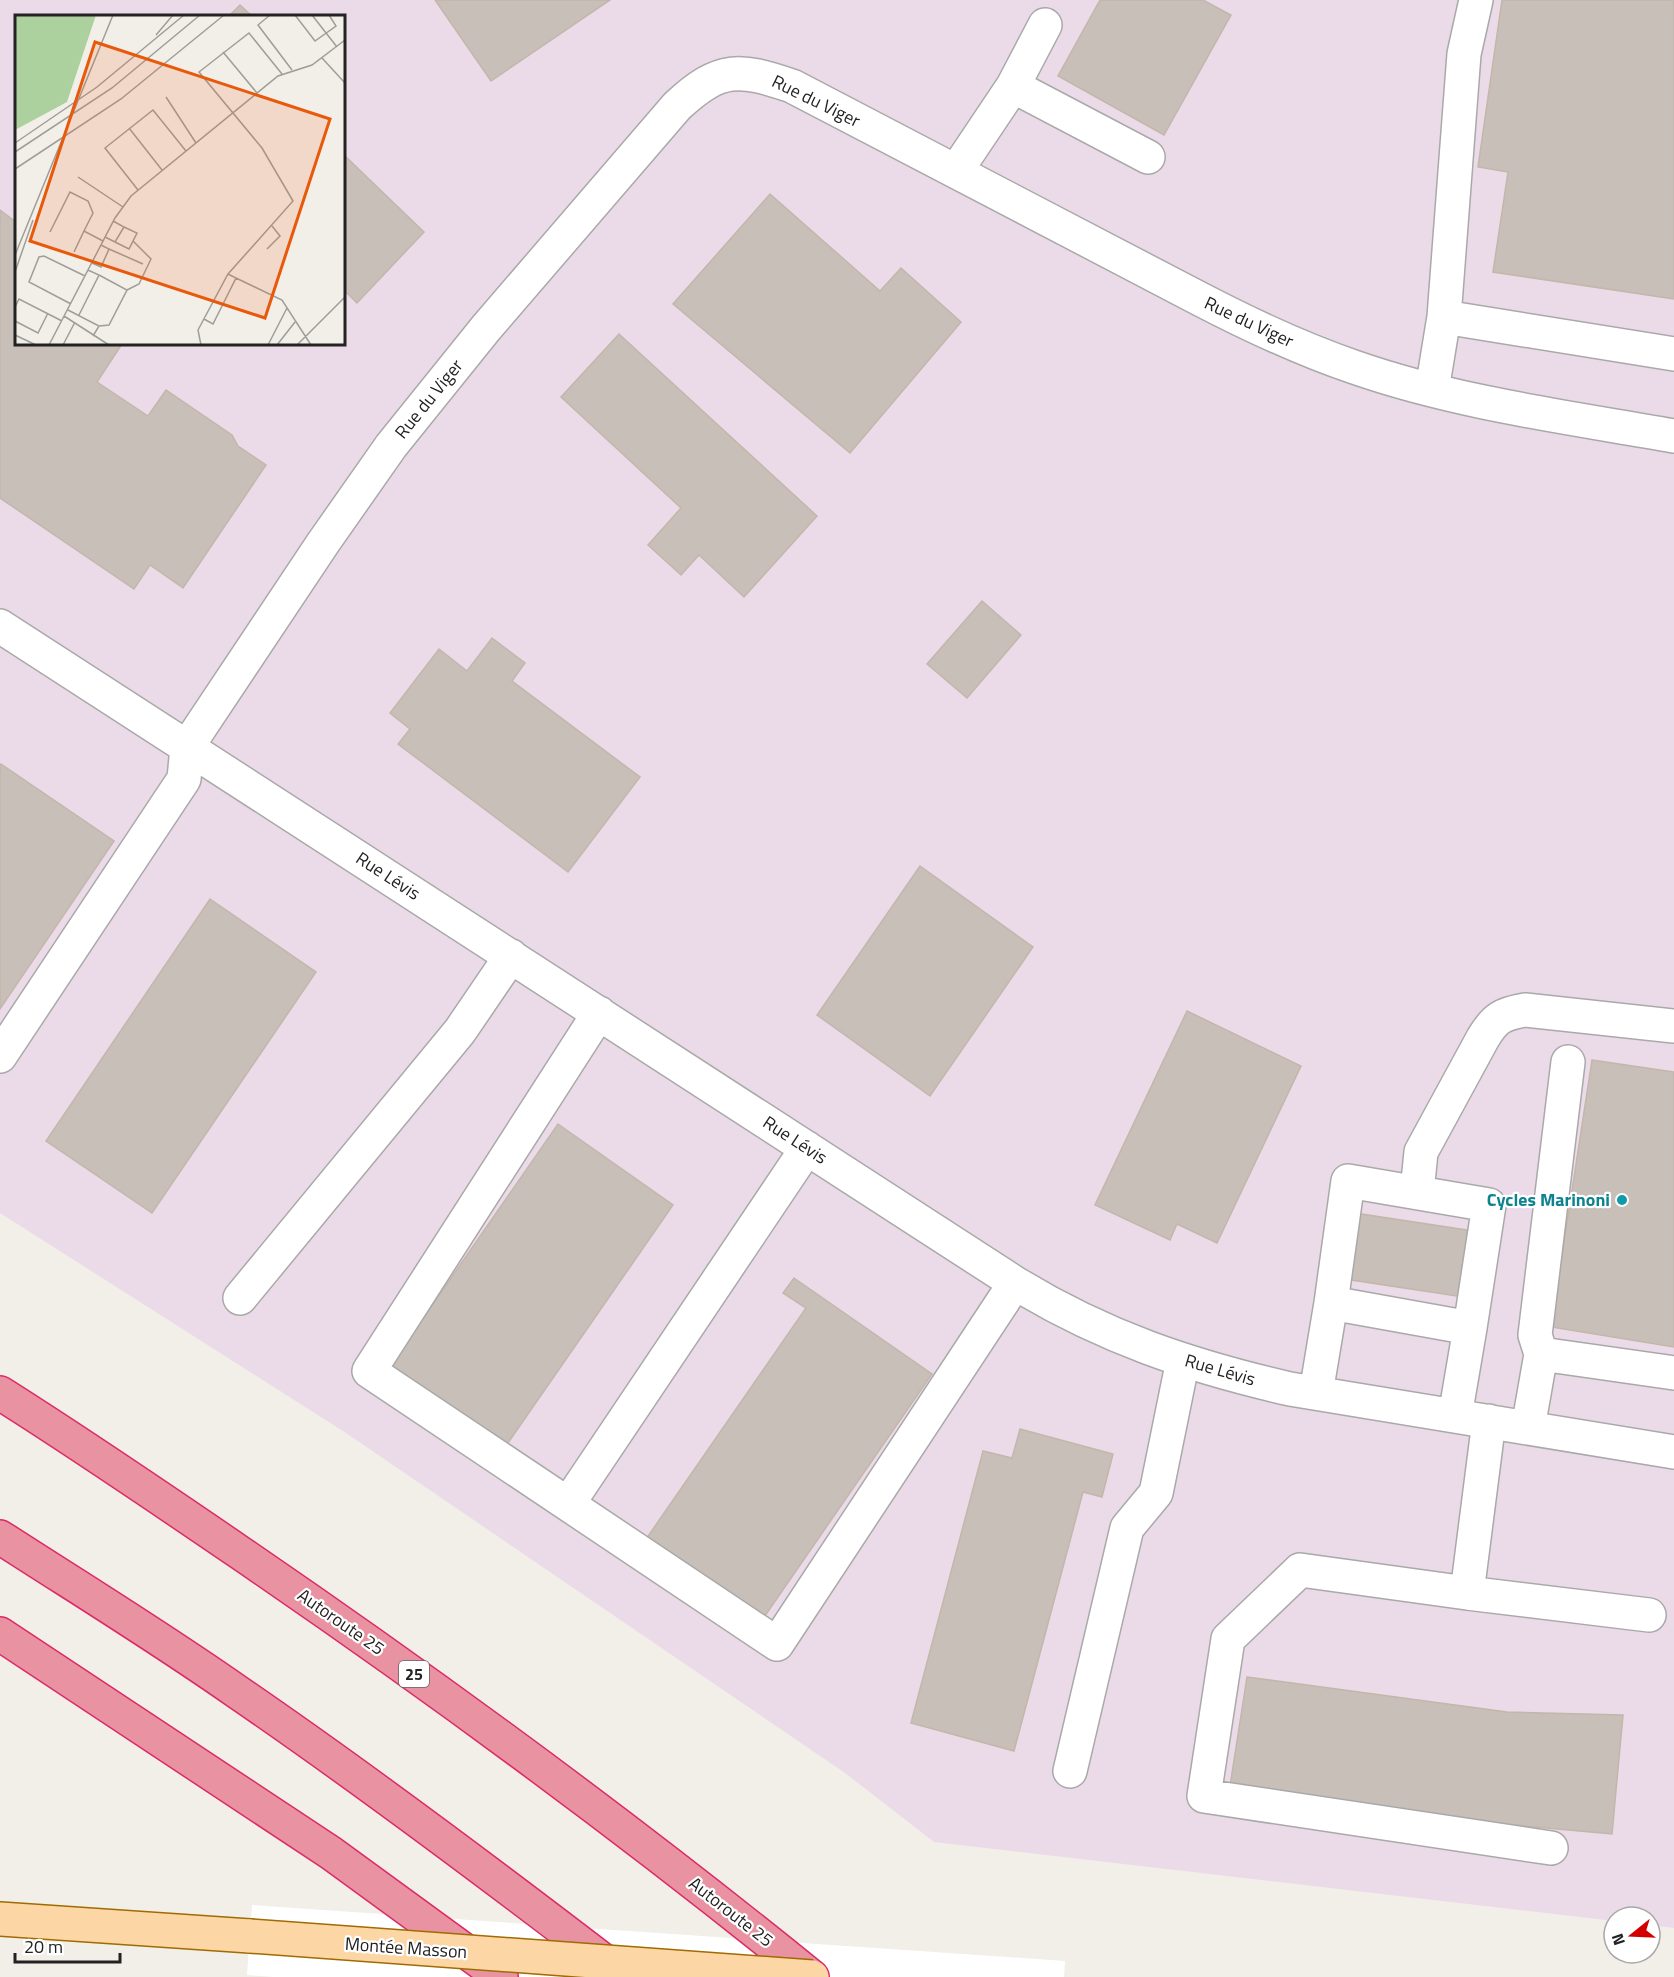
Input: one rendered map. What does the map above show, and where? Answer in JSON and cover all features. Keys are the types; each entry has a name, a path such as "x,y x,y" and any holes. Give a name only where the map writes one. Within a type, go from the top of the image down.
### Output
{"highway":[{"name":"Autoroute 25","path":"0,1393 363,1637 606,1816 812,1977"},
{"path":"0,1537 296,1732 445,1840 625,1977"},
{"path":"0,1634 331,1853 501,1977"}],"main road":[{"name":"Montée Masson","path":"0,1919 812,1977"}],"street":[{"path":"1432,390 1444,317 1464,54 1476,0"},
{"path":"956,171 1013,87 1045,25"},
{"name":"Rue du Viger","path":"187,747 323,543 391,446 486,328 677,106 697,88 718,76 738,72 761,75 792,86 1247,323 1355,368 1432,390 1499,405 1674,436"},
{"path":"1013,87 1148,157"},
{"path":"1444,317 1674,354"},
{"name":"Rue Lévis","path":"0,626 1015,1283 1080,1319 1161,1354 1243,1378 1316,1393 1674,1452"},
{"path":"0,1056 184,779 187,747"},
{"path":"240,1298 460,1031 511,956"},
{"path":"1417,1192 1421,1152 1492,1023 1507,1013 1525,1010 1674,1026"},
{"path":"599,1013 369,1371 777,1644 1015,1283"},
{"path":"1528,1428 1541,1354 1534,1335 1568,1062"},
{"path":"568,1504 807,1148"},
{"path":"1316,1393 1348,1181 1417,1192 1489,1205 1455,1416"},
{"path":"1331,1303 1470,1328"},
{"path":"1541,1354 1674,1373"},
{"path":"1070,1771 1127,1528 1156,1493 1183,1360"},
{"path":"1467,1593 1489,1421"},
{"path":"1551,1848 1204,1796 1228,1639 1300,1570 1649,1615"}],"shaded area":[{"path":"0,0 1674,0 1674,1928 1662,1926 1662,1905 1602,1905 1602,1920 934,1842 845,1773 343,1431 0,1213"}],"pier":[{"path":"252,1905 1065,1961 1064,1977 274,1977 247,1975"}],"building":[{"path":"435,0 610,0 491,81"},
{"path":"1100,0 1203,0 1231,15 1164,135 1058,76"},
{"path":"1502,0 1674,0 1674,299 1493,272 1508,172 1478,167"},
{"path":"240,5 251,15 230,15"},
{"path":"345,156 424,232 357,303 345,291"},
{"path":"770,194 880,291 901,268 961,322 850,453 673,304"},
{"path":"0,210 15,221 15,345 121,345 97,382 148,416 166,390 232,435 238,446 266,465 183,588 150,565 134,589 0,498"},
{"path":"619,334 817,516 744,597 699,555 681,575 648,545 681,508 561,397"},
{"path":"982,601 1021,635 967,698 927,664"},
{"path":"492,638 525,663 512,681 640,777 568,872 398,744 410,729 390,713 439,649 467,671"},
{"path":"1,764 114,841 0,1009 0,766"},
{"path":"920,866 1033,947 930,1096 817,1015"},
{"path":"210,899 316,972 152,1213 46,1141"},
{"path":"1187,1011 1301,1066 1217,1243 1177,1224 1170,1240 1095,1205"},
{"name":"Cycles Marinoni","path":"1592,1060 1674,1072 1674,1347 1551,1327"},
{"path":"558,1124 673,1205 501,1453 385,1373"},
{"path":"1355,1213 1473,1231 1463,1297 1345,1279"},
{"path":"794,1278 932,1374 760,1623 644,1542 806,1308 783,1293"},
{"path":"1020,1429 1113,1454 1102,1497 1083,1492 1014,1751 911,1723 983,1451 1012,1458"},
{"path":"1247,1677 1507,1712 1623,1715 1612,1834 1503,1824 1230,1786"}],"place":[{"name":"Cycles Marinoni","path":"1622,1200"}]}
